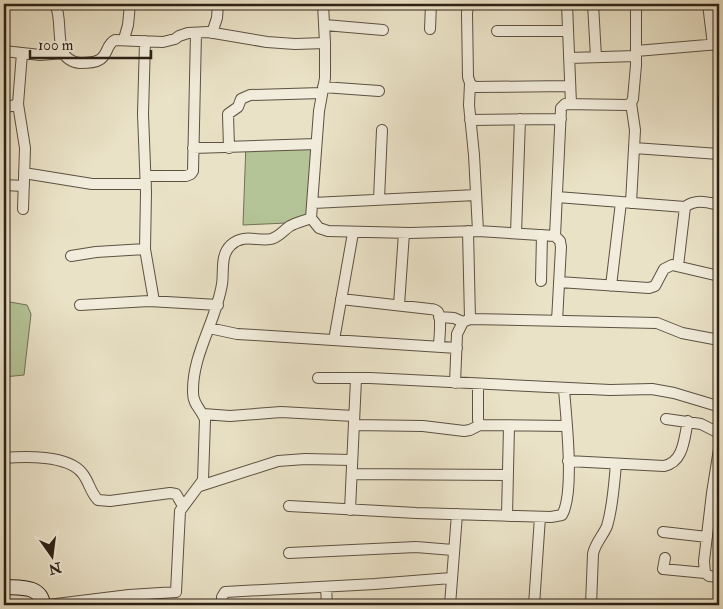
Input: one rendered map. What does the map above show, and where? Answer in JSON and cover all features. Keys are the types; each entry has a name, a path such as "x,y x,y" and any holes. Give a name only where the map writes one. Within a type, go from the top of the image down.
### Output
{"street":[{"path":"55,4 59,17 63,53 74,62 93,62 99,60 103,57 110,42 115,40 170,41 180,36 196,33 212,33 267,42 295,44 325,43"},
{"path":"124,39 128,25 130,4"},
{"path":"212,33 217,18 218,4"},
{"path":"323,4 326,58 318,111 311,218 319,228 328,231 353,233 473,231 555,236 560,241 561,247 556,321"},
{"path":"430,29 431,4"},
{"path":"456,383 458,334 466,320 476,195 470,120 470,83 468,77 467,13 468,6 471,4"},
{"path":"567,4 571,104"},
{"path":"593,4 596,57"},
{"path":"611,286 634,148 635,118 631,103 633,99 636,54 636,4"},
{"path":"569,58 636,54 716,45 708,4"},
{"path":"325,25 383,30"},
{"path":"498,31 568,31"},
{"path":"24,173 92,184 191,174 193,171 196,33"},
{"path":"145,40 143,138 146,180 145,249 154,301"},
{"path":"4,51 40,55 63,53"},
{"path":"22,53 18,104 25,148 23,209"},
{"path":"470,83 474,87 479,88 570,86"},
{"path":"229,148 228,114 238,108 244,96 322,90 379,91"},
{"path":"555,236 563,106 571,104 627,105 631,103"},
{"path":"4,108 18,104"},
{"path":"470,120 561,118"},
{"path":"516,233 520,119"},
{"path":"379,199 382,130"},
{"path":"193,148 316,144"},
{"path":"634,148 719,154"},
{"path":"4,185 24,186"},
{"path":"313,203 476,195"},
{"path":"557,197 685,207"},
{"path":"678,266 685,207 691,202 719,204"},
{"path":"48,605 129,600 176,592 179,517 183,506 200,486 205,471 206,426 203,414 195,404 193,382 198,354 218,305 224,257 228,248 233,243 242,239 275,238 290,226 311,218"},
{"path":"334,340 353,233"},
{"path":"398,305 404,233"},
{"path":"541,281 542,235"},
{"path":"71,256 96,252 145,249"},
{"path":"559,282 649,288 655,286 668,266 678,266 719,276"},
{"path":"341,299 430,308 436,311 440,317 439,347"},
{"path":"80,305 154,301 218,305"},
{"path":"440,317 466,320 658,323 682,333 719,340"},
{"path":"209,328 237,334 457,348"},
{"path":"318,378 370,378 564,389 652,390 674,392 714,405"},
{"path":"350,510 356,379"},
{"path":"478,384 478,416 480,425"},
{"path":"289,506 508,516 557,517 562,515 568,461 564,389"},
{"path":"203,414 230,416 281,412 464,431 480,425 566,426"},
{"path":"666,419 688,422 714,430"},
{"path":"568,461 671,465 680,456 688,422"},
{"path":"508,516 509,426"},
{"path":"705,573 704,561 719,449"},
{"path":"4,458 36,458 66,462 81,472 98,500 110,501 170,493 176,494 183,506"},
{"path":"200,486 278,462 305,459 352,460"},
{"path":"591,605 593,554 607,524 613,499 616,464"},
{"path":"352,474 508,474"},
{"path":"450,605 457,514"},
{"path":"534,605 540,517"},
{"path":"663,532 707,537"},
{"path":"289,553 416,547 453,550"},
{"path":"665,558 663,569 705,573 709,576 719,577"},
{"path":"222,605 222,596 225,592 451,578"},
{"path":"4,587 35,590 40,595 42,605"},
{"path":"326,587 327,605"}],"green space":[{"path":"246,143 313,144 313,212 287,223 243,225"},
{"path":"4,301 27,305 31,314 24,375 4,377"}]}
